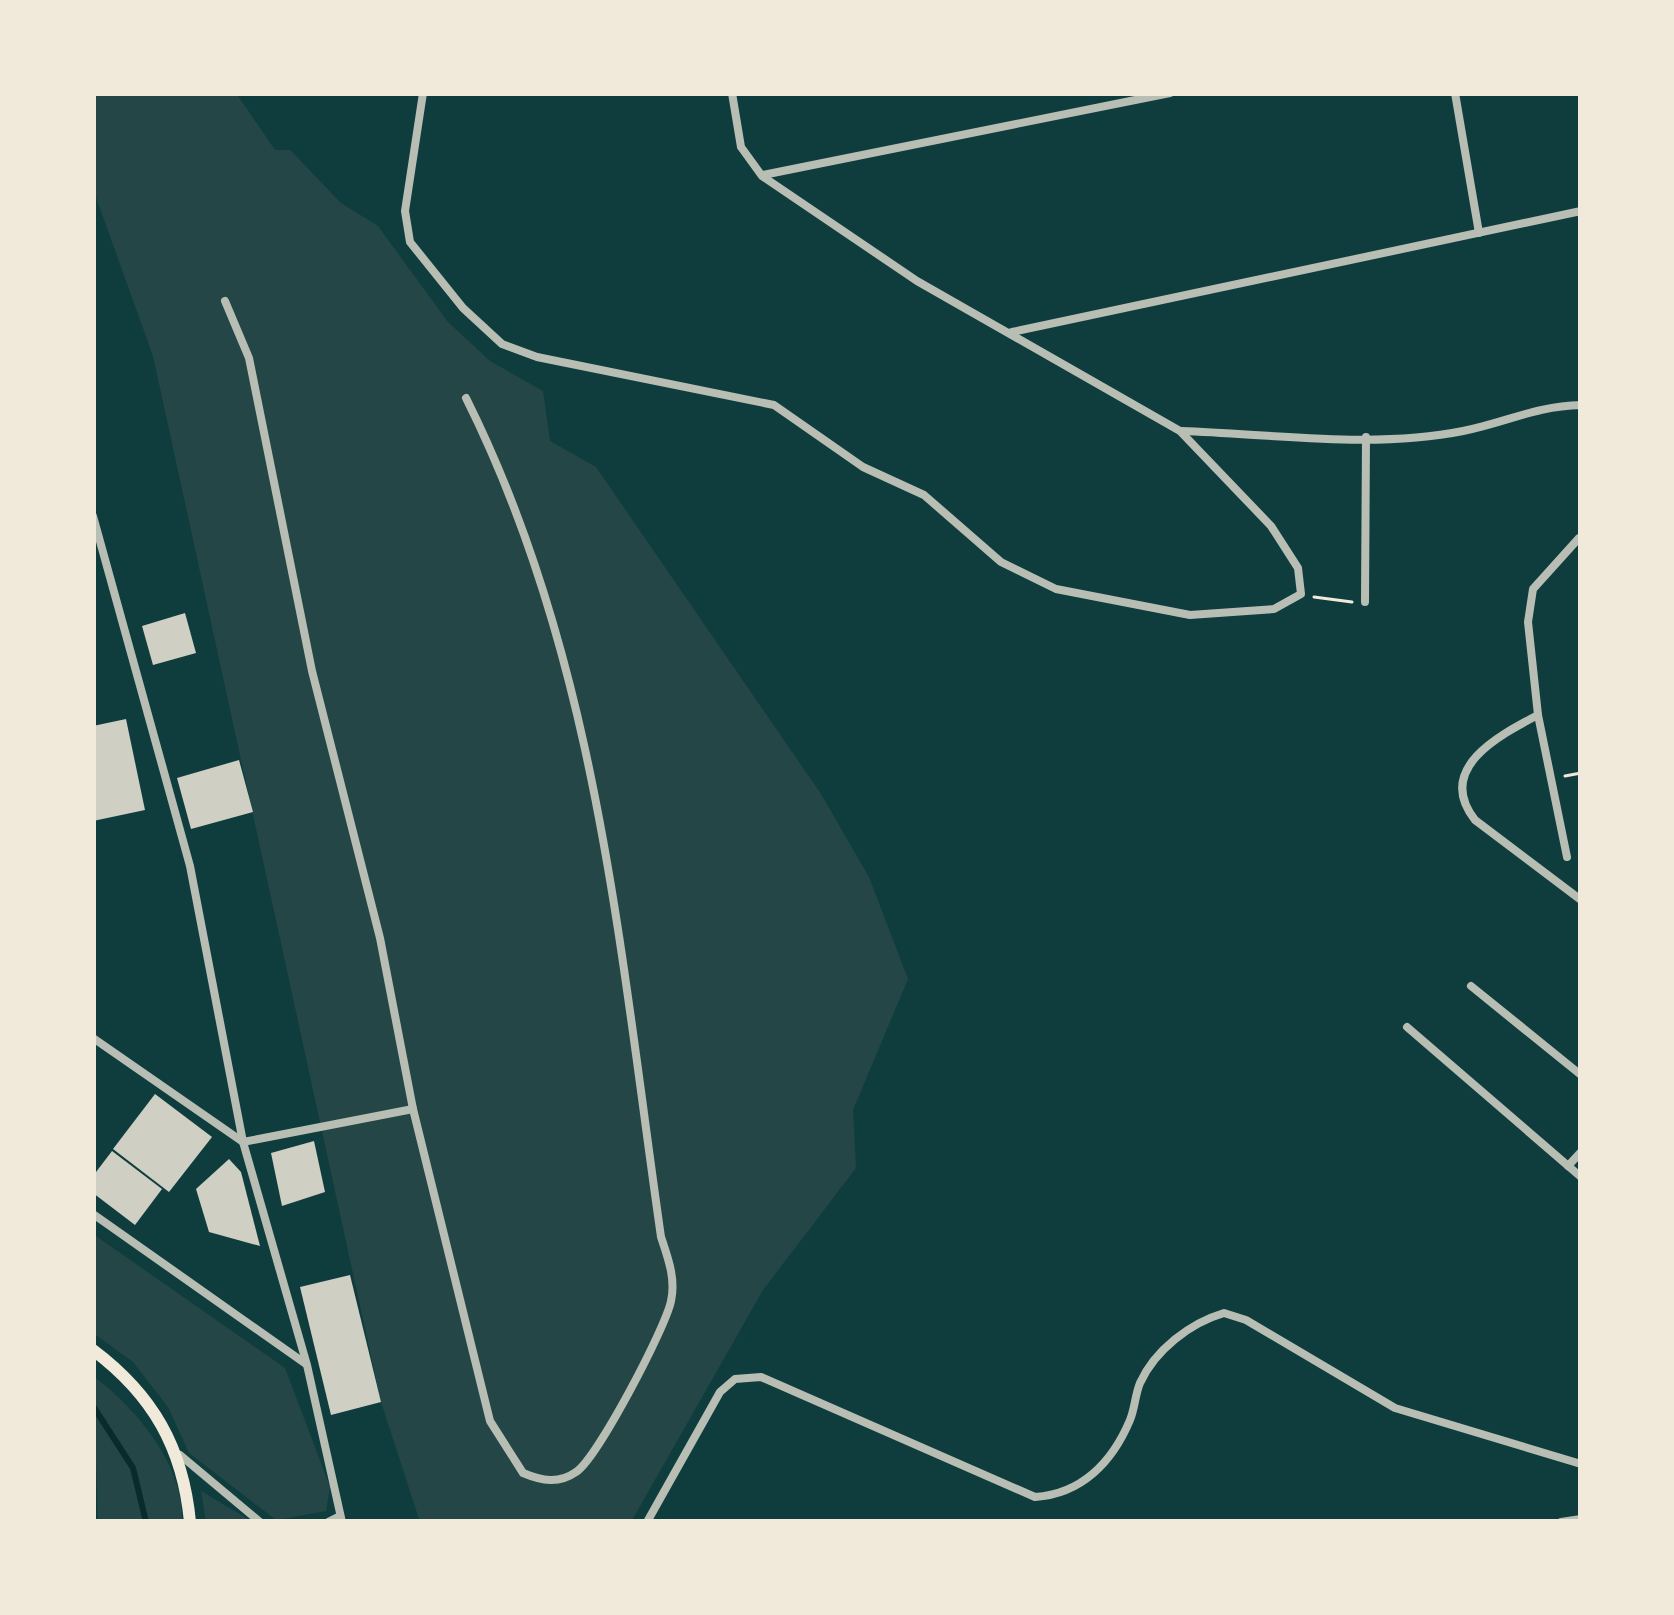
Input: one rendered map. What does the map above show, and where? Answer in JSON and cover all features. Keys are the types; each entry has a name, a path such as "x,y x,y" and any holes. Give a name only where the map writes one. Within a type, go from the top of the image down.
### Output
{"main road":[{"path":"93,1350 136,1391 180,1455 190,1522"}],"street":[{"path":"423,93 405,211 410,242 463,308 502,344 537,357 774,405 863,467 924,495 1001,562 1057,589 1190,615 1274,609 1301,594 1298,568 1271,526 1180,431 917,280 762,176 741,147 732,93"},
{"path":"762,176 1170,93"},
{"path":"1455,93 1479,233"},
{"path":"1011,333 1581,211"},
{"path":"225,301 249,358 312,671 380,938 413,1109 490,1421 523,1473 538,1480 571,1476 594,1453 665,1321 672,1297 671,1266 661,1237 596,784 577,703 506,490 466,398"},
{"path":"1180,431 1366,437 1466,431 1507,415 1581,405"},
{"path":"1365,602 1366,437"},
{"path":"93,516 190,866 243,1142 307,1365 340,1519 328,1522"},
{"path":"1567,857 1538,715 1528,622 1533,590 1579,538"},
{"path":"1538,715 1484,744 1462,780 1462,803 1475,820 1581,900"},
{"path":"1471,986 1581,1075"},
{"path":"1407,1027 1581,1177"},
{"path":"93,1038 243,1142 413,1109"},
{"path":"1568,1166 1581,1152"},
{"path":"93,1214 307,1365"},
{"path":"647,1522 720,1392 735,1379 761,1378 1035,1497 1065,1496 1108,1458 1130,1419 1140,1382 1162,1353 1179,1335 1224,1313 1246,1320 1395,1408 1581,1464"},
{"path":"180,1455 260,1522"},
{"path":"1561,1522 1581,1519"}],"path":[{"path":"1301,594 1365,602"},
{"path":"1550,778 1581,773"}],"shaded area":[{"path":"93,93 236,93 275,150 290,150 341,203 378,226 448,322 490,361 543,391 550,441 596,467 821,794 869,877 908,979 853,1110 856,1168 763,1290 631,1522 420,1522 381,1402 153,356 93,189"},
{"path":"93,1234 285,1368 330,1487 326,1511 276,1520 189,1453 168,1407 133,1362 93,1333"},
{"path":"93,1376 141,1421 166,1459 181,1501 182,1522 98,1522"},
{"path":"201,1491 248,1519 206,1522"}],"building":[{"path":"185,613 196,653 153,665 142,626"},
{"path":"126,719 145,810 93,821 93,726"},
{"path":"239,760 253,812 191,829 177,778"},
{"path":"155,1094 212,1137 169,1192 113,1149"},
{"path":"314,1141 325,1192 282,1206 271,1153"},
{"path":"112,1151 162,1189 135,1225 93,1193 93,1176"},
{"path":"229,1159 241,1172 260,1246 209,1232 196,1189"},
{"path":"350,1275 381,1402 331,1415 300,1287"}],"waterway":[{"path":"93,1406 133,1468 146,1522"}]}
